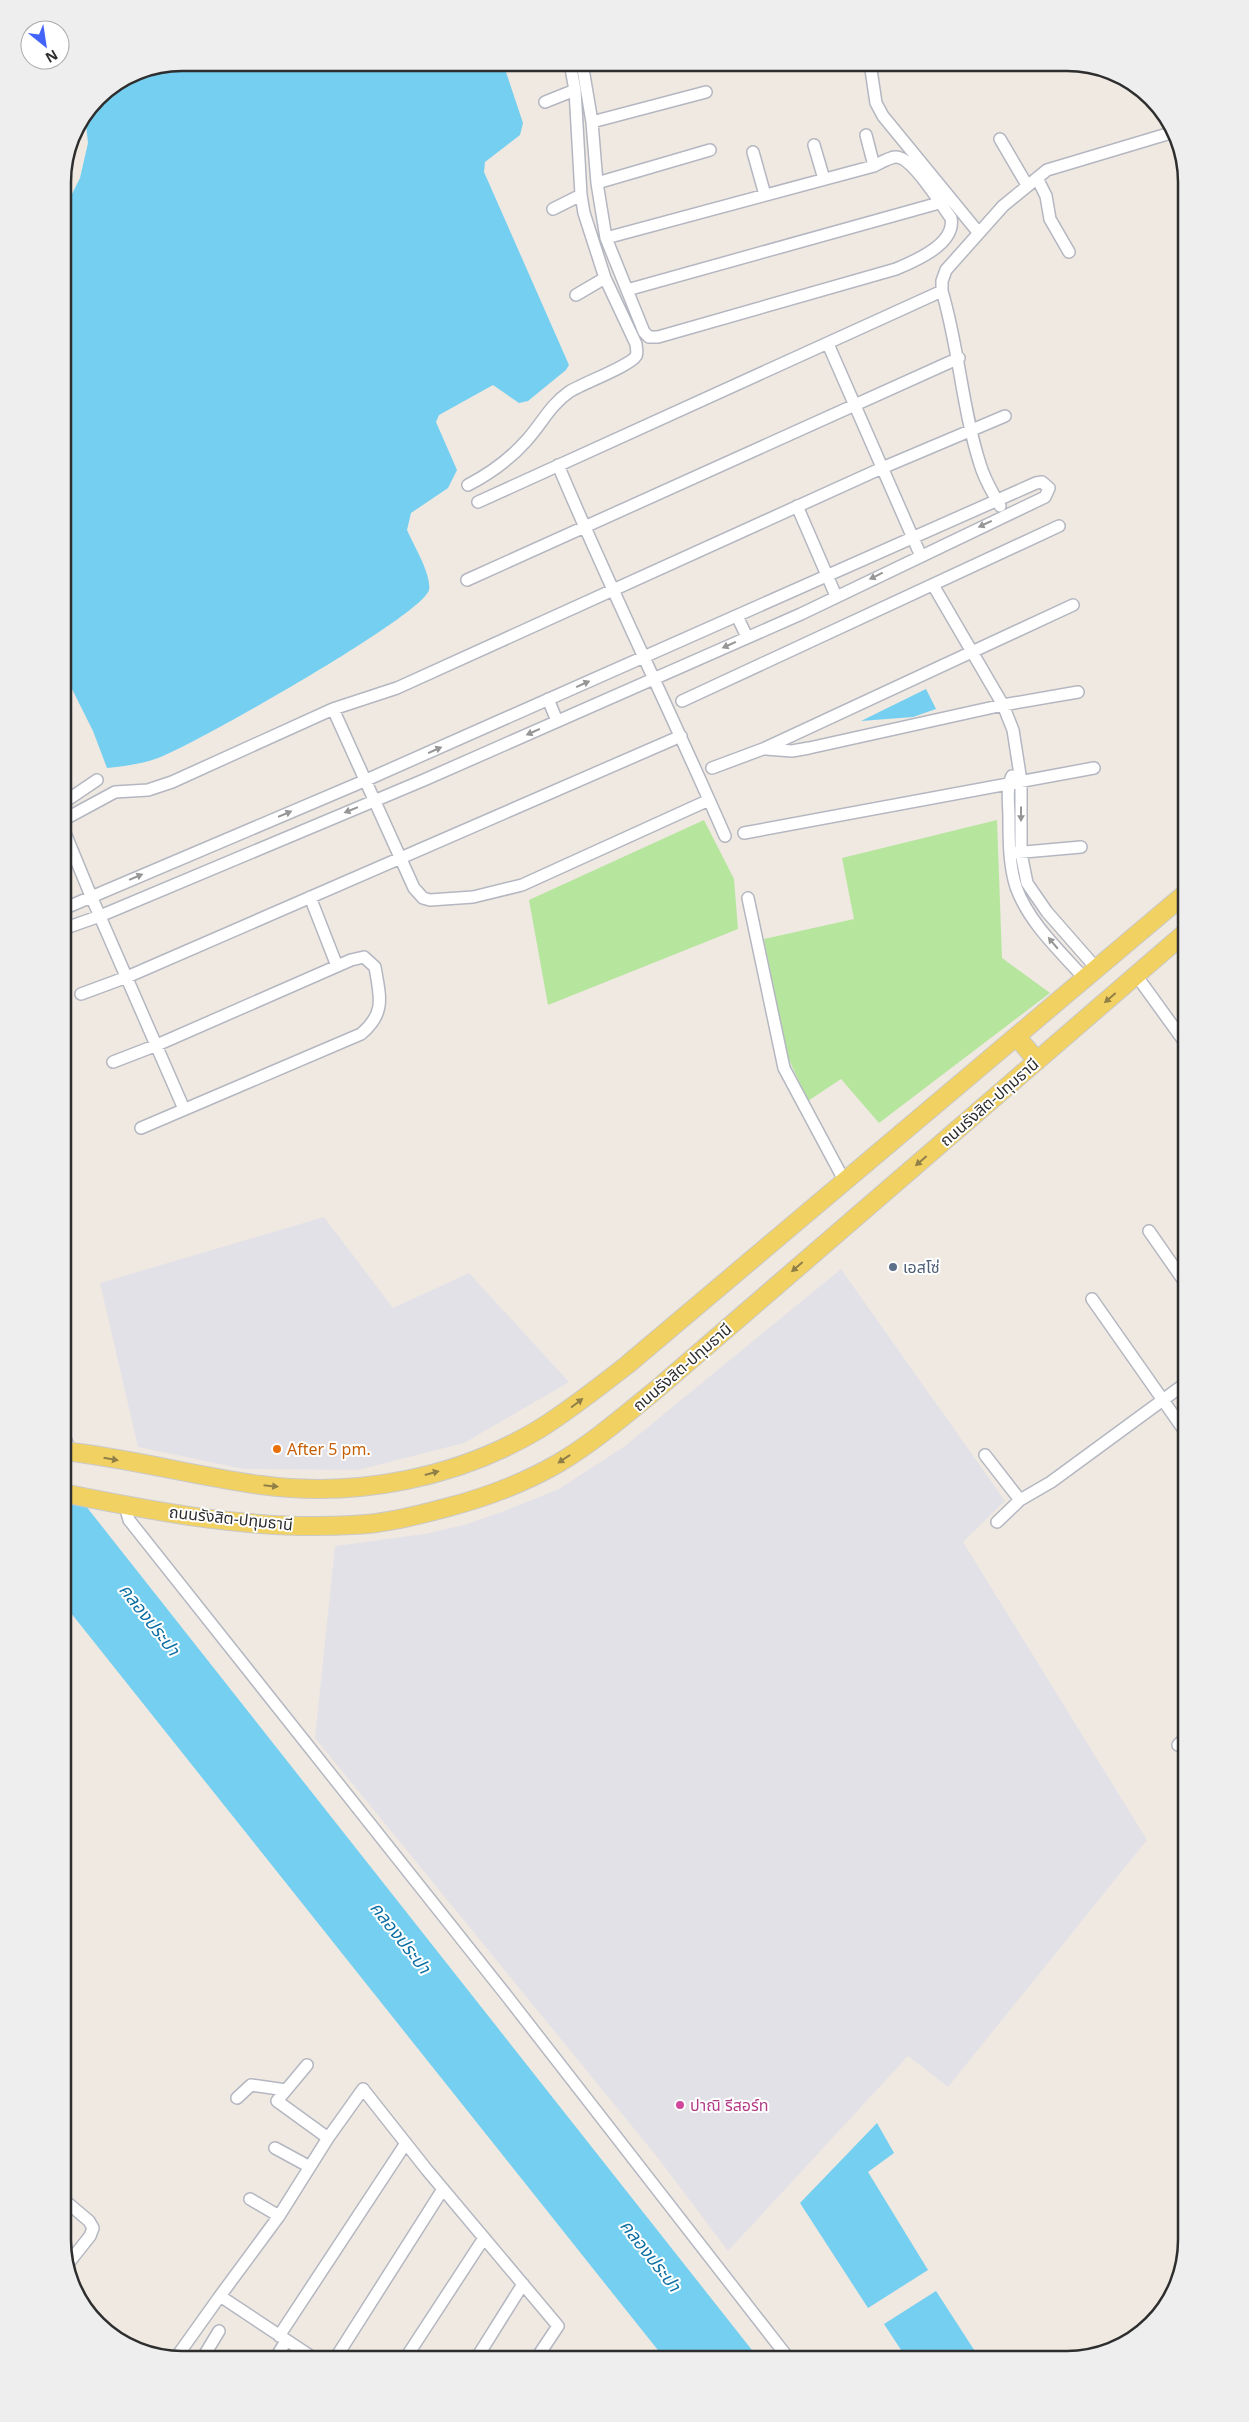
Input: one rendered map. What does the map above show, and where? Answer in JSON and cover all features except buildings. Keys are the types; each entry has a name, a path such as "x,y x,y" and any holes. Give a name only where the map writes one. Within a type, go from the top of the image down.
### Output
{"main road":[{"name":"ถนนรังสิต-ปทุมธานี","path":"71,1452 261,1485 303,1489 345,1489 382,1484 446,1470 520,1440 569,1409 627,1365 1178,900"},
{"name":"ถนนรังสิต-ปทุมธานี","path":"71,1495 125,1506 257,1524 353,1525 392,1520 471,1501 538,1474 587,1444 650,1394 1178,939"},
{"path":"1017,1037 1037,1061"}],"street":[{"path":"468,485 488,475 526,441 558,400 578,387 635,358 636,344 605,278 584,213 581,195 575,90 571,71"},
{"path":"586,71 597,183 606,238 644,332 649,337 658,337 896,269 914,261 941,242 950,232 952,225 951,218 917,171 904,158 895,157 874,166 606,238"},
{"path":"871,71 876,103 883,116 978,232"},
{"path":"545,102 575,90"},
{"path":"592,122 706,92"},
{"path":"1004,515 980,467 971,432 959,358 942,291 942,281 946,270 978,232 1027,185 1037,178 1061,165 1166,134"},
{"path":"866,135 874,166"},
{"path":"1000,139 1027,185"},
{"path":"814,145 824,179"},
{"path":"597,183 710,150"},
{"path":"753,152 765,195"},
{"path":"1037,178 1046,196 1050,219 1069,252"},
{"path":"553,208 581,195"},
{"path":"627,290 939,202"},
{"path":"576,295 605,278"},
{"path":"478,502 942,291"},
{"path":"828,344 920,554"},
{"path":"467,580 585,529 959,358"},
{"path":"71,814 115,792 148,790 172,782 333,709 397,688 882,468 1005,416"},
{"path":"558,466 725,836"},
{"path":"71,905 364,781 1036,483 1042,482 1049,488 1045,496 747,637 374,801 100,916 71,926"},
{"path":"798,506 836,596"},
{"path":"682,701 1059,526"},
{"path":"933,585 1003,705 1013,730 1021,781 1016,853 1016,886 1027,908 1050,940 1091,974"},
{"path":"712,768 763,749 1073,605"},
{"path":"737,616 747,637"},
{"path":"763,749 792,751 809,748 1003,705 1078,692"},
{"path":"548,699 558,721"},
{"path":"333,709 399,858 414,888 423,898 474,897 522,884 709,800"},
{"path":"81,994 127,977 681,736"},
{"path":"1018,766 1009,783 1016,853 1036,898 1091,974"},
{"path":"744,833 1094,768"},
{"path":"71,798 97,780"},
{"path":"71,847 184,1109"},
{"path":"1016,853 1081,847"},
{"path":"310,897 337,966"},
{"path":"748,898 784,1068 845,1182"},
{"path":"113,1062 351,960 364,957 371,961 375,967 379,1002 378,1015 372,1024 361,1034 141,1128"},
{"path":"1136,975 1178,1033"},
{"path":"1149,1231 1178,1273"},
{"path":"1092,1299 1178,1422"},
{"path":"997,1522 1020,1500 1051,1482 1178,1389"},
{"path":"985,1455 1020,1500"},
{"path":"125,1506 129,1520 506,1995 783,2351"},
{"path":"307,2065 277,2101 328,2138"},
{"path":"236,2098 251,2085 286,2090"},
{"path":"181,2351 279,2216 328,2138 363,2089 443,2189 558,2326 541,2351"},
{"path":"278,2351 283,2338 406,2143"},
{"path":"274,2148 310,2167"},
{"path":"340,2351 443,2189"},
{"path":"250,2199 279,2216"},
{"path":"71,2206 89,2220 92,2228 90,2236 72,2258"},
{"path":"410,2351 484,2238"},
{"path":"481,2351 523,2284"},
{"path":"220,2296 303,2351"},
{"path":"207,2351 219,2330"}],"shaded area":[{"path":"324,1217 393,1308 469,1273 569,1382 464,1443 358,1470 244,1469 138,1447 100,1283"},
{"path":"841,1269 1005,1501 963,1542 1147,1840 948,2087 908,2056 728,2251 658,2158 315,1738 335,1546 425,1534 464,1525 559,1489 625,1446"}],"green space":[{"path":"704,820 734,879 738,929 548,1005 529,900"},
{"path":"997,820 1002,958 1050,993 879,1123 841,1079 808,1101 785,1051 764,939 854,919 842,858"}],"water":[{"path":"175,71 506,71 523,123 520,135 485,162 484,172 569,365 566,370 528,401 519,403 493,385 439,415 436,422 457,470 448,488 411,513 407,530 425,568 429,584 429,590 417,604 389,625 306,678 184,746 149,761 107,768 93,731 71,687 71,196 80,178 88,143 86,127 94,115 109,99 127,86 160,73"},
{"path":"926,689 936,709 913,717 861,721"},
{"name":"คลองประปา","path":"71,1487 753,2351 659,2351 71,1613"},
{"path":"877,2123 894,2153 868,2172 928,2270 868,2308 800,2203"},
{"path":"936,2291 975,2351 902,2351 884,2324"}],"place":[{"name":"เอสโซ่","path":"893,1267"},
{"name":"After 5 pm.","path":"277,1449"},
{"name":"ปาณิ รีสอร์ท","path":"680,2105"}]}
